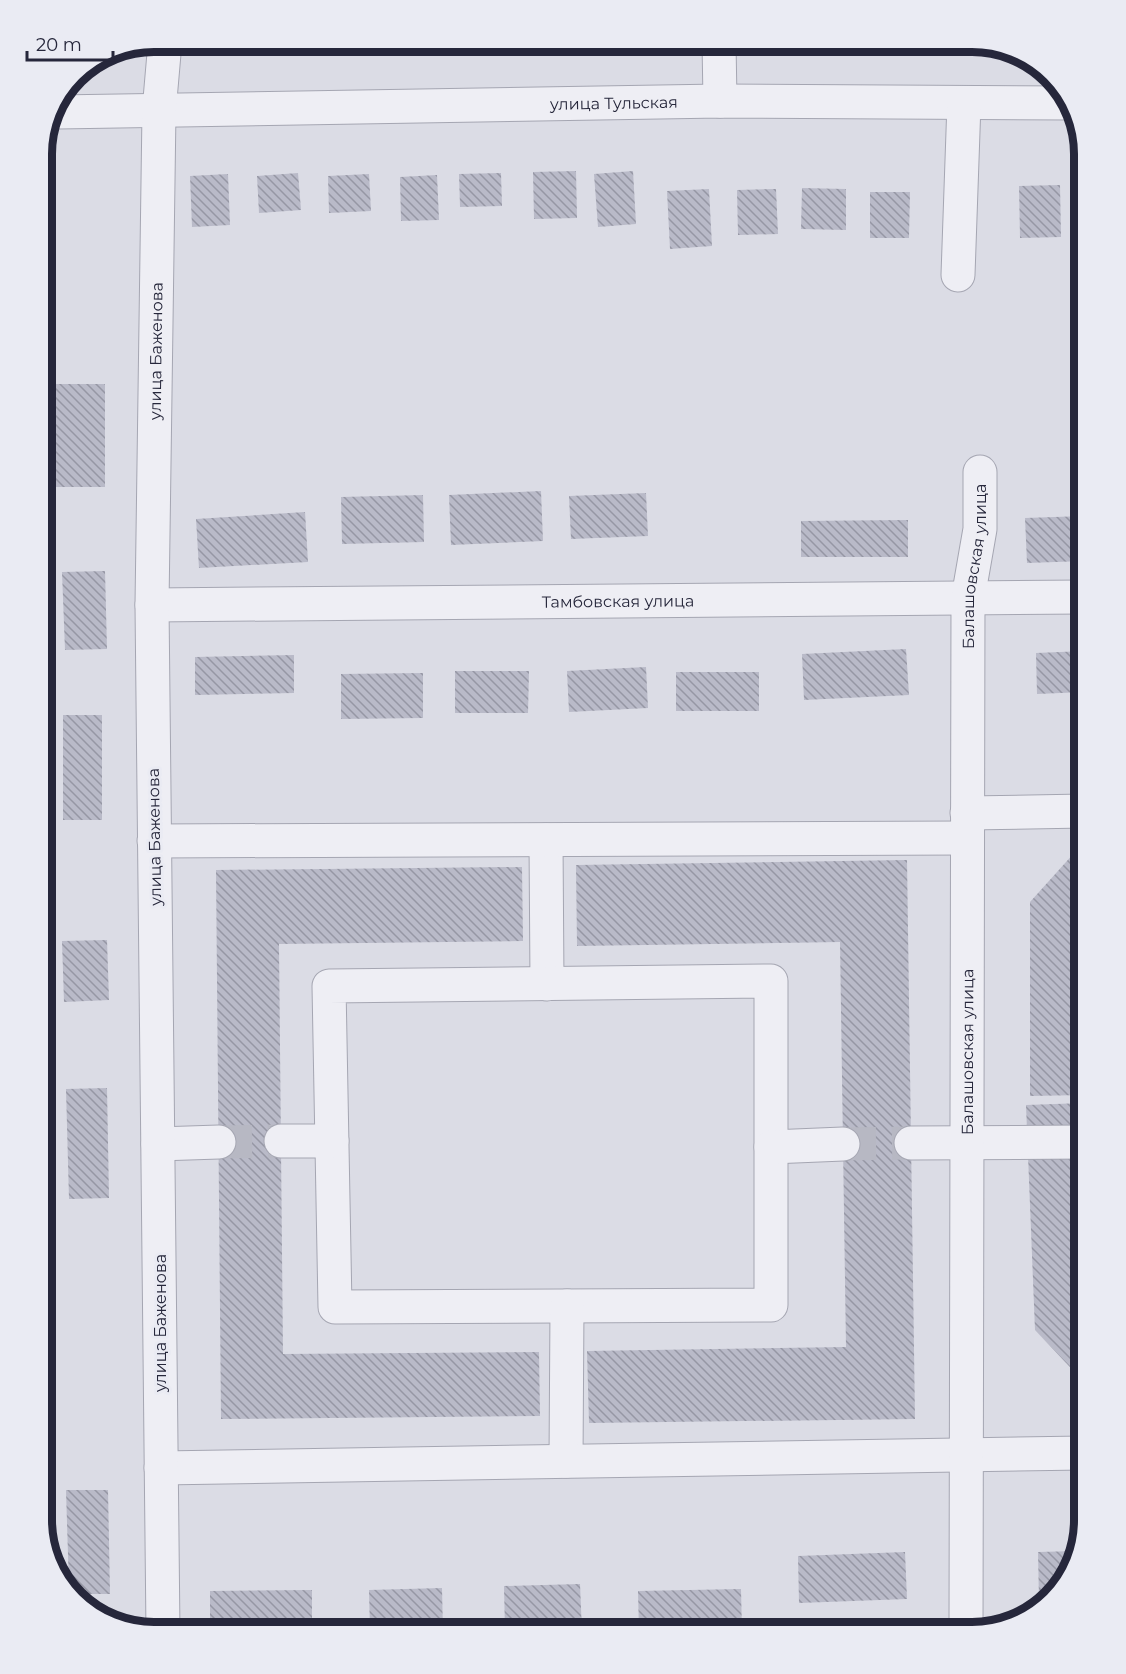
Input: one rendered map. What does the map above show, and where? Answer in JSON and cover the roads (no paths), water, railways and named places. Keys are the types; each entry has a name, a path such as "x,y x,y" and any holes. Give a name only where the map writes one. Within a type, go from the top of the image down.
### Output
{"street":[{"name":"улица Баженова","path":"163,1621 152,605 159,111 164,52"},
{"path":"719,53 720,101"},
{"name":"улица Тульская","path":"62,112 720,101 1059,103"},
{"path":"958,275 964,103"},
{"name":"Балашовская улица","path":"966,1622 968,598 980,529 980,472"},
{"name":"Тамбовская улица","path":"152,605 1073,597"},
{"path":"154,841 546,840 967,825 1073,812"},
{"path":"546,840 547,984"},
{"path":"771,981 771,1305 335,1307 329,986 547,984 771,981"},
{"path":"281,1141 332,1141"},
{"path":"158,1144 219,1142"},
{"path":"911,1143 1073,1142"},
{"path":"771,1147 843,1144"},
{"path":"566,1461 567,1306"},
{"path":"161,1468 1073,1453"}],"tunnel":[{"path":"219,1142 281,1141"},
{"path":"843,1144 911,1143"}]}
